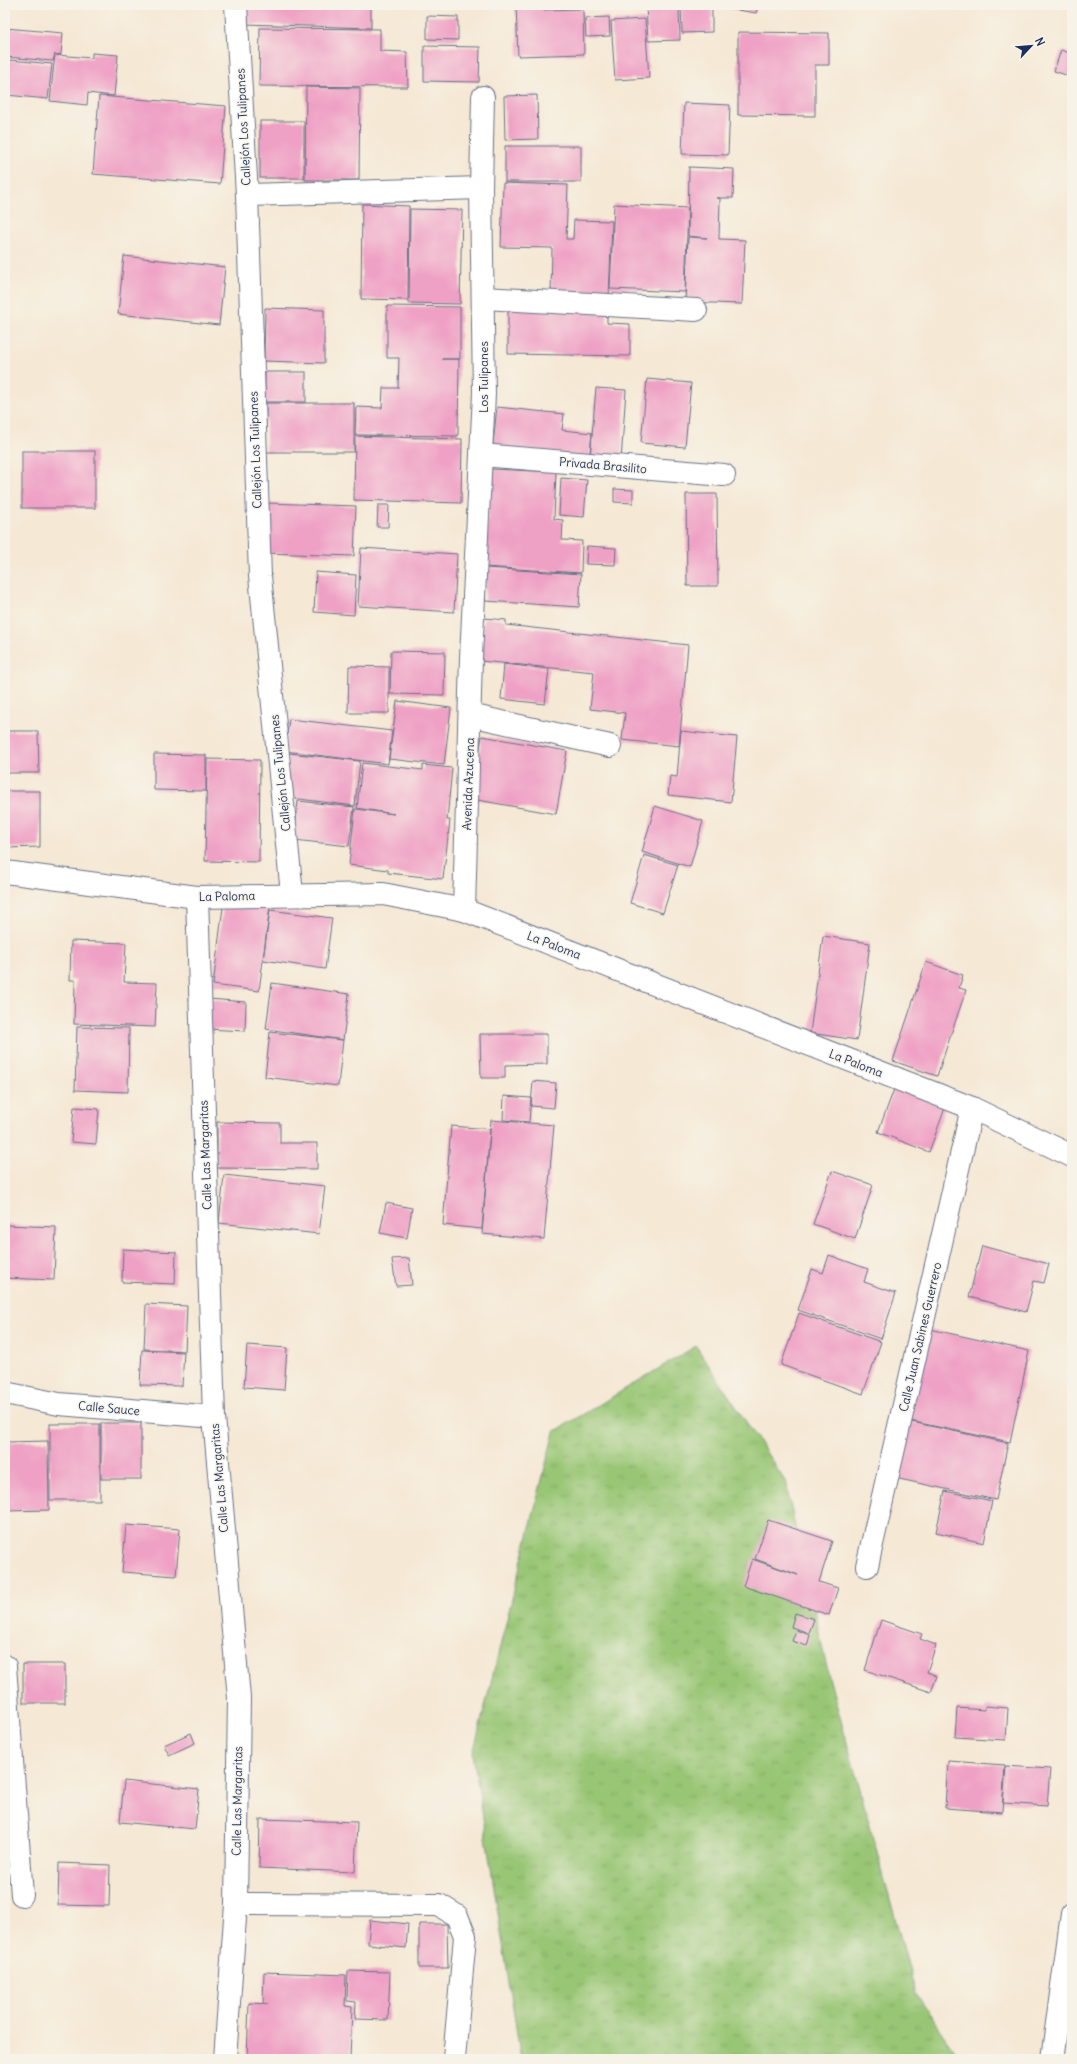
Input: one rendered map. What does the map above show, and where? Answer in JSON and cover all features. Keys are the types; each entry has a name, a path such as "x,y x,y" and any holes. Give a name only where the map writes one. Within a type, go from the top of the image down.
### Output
{"street":[{"name":"Callejón Los Tulipanes","path":"236,5 247,195 260,576 292,894"},
{"name":"Los Tulipanes","path":"471,657 484,394 481,188 483,97"},
{"path":"247,195 481,188"},
{"path":"483,298 696,310"},
{"name":"Privada Brasilito","path":"481,455 724,475"},
{"name":"Avenida Azucena","path":"464,910 471,657"},
{"path":"470,715 610,746"},
{"name":"La Paloma","path":"5,872 196,897 292,894 383,894 464,910 972,1108 1072,1156"},
{"name":"Calle Las Margaritas","path":"196,897 214,1417 239,1698 236,1904 225,2059"},
{"name":"Calle Juan Sabines Guerrero","path":"867,1566 972,1108"},
{"name":"Calle Sauce","path":"5,1393 59,1404 214,1417"},
{"path":"5,1666 22,1895"},
{"path":"236,1904 439,1905 457,1916 465,1936 454,2059"},
{"path":"1052,2059 1072,1914"}],"green space":[{"path":"696,1346 785,1481 829,1677 916,1994 961,2059 521,2059 473,1754 554,1432"}],"building":[{"path":"244,5 371,5 371,28 244,24"},
{"path":"516,5 543,5 544,10 583,9 584,54 518,56"},
{"path":"646,5 679,5 680,40 648,41"},
{"path":"681,5 712,5 712,32 682,33"},
{"path":"725,5 758,5 756,13 725,8"},
{"path":"427,16 458,17 458,40 427,39"},
{"path":"609,17 610,36 586,37 585,18"},
{"path":"645,19 649,78 615,80 611,21"},
{"path":"5,28 63,33 61,54 56,55 92,58 92,53 118,55 114,96 88,93 87,105 50,101 55,54 53,61 5,57"},
{"path":"260,28 380,29 380,51 407,52 408,87 259,86"},
{"path":"738,32 829,33 829,65 815,65 815,116 738,115"},
{"path":"424,46 480,47 479,82 424,81"},
{"path":"1061,50 1072,54 1072,77 1054,71"},
{"path":"10,60 52,64 48,99 6,95"},
{"path":"306,87 360,88 359,180 305,180"},
{"path":"537,95 538,139 505,140 504,96"},
{"path":"99,96 226,106 220,184 93,174"},
{"path":"684,103 730,105 728,155 682,154"},
{"path":"260,121 304,121 304,178 260,178"},
{"path":"505,146 581,146 581,182 505,182"},
{"path":"689,167 734,169 733,198 720,198 719,239 745,240 742,304 685,302 688,237 707,238 688,236"},
{"path":"503,183 568,185 566,239 573,239 574,220 612,221 609,297 551,295 552,248 501,247"},
{"path":"362,204 409,206 408,300 361,299"},
{"path":"614,204 688,208 685,292 610,289"},
{"path":"410,209 462,210 460,304 409,303"},
{"path":"124,256 225,267 219,325 118,314"},
{"path":"387,306 460,307 458,436 355,435 356,407 382,408 383,388 398,388 399,358 387,358"},
{"path":"265,308 324,310 324,363 264,361"},
{"path":"508,308 607,309 607,323 630,324 630,356 508,354"},
{"path":"265,372 306,372 306,402 265,402"},
{"path":"647,379 691,383 685,447 641,443"},
{"path":"596,388 626,390 621,461 590,458"},
{"path":"266,403 354,403 354,452 266,452"},
{"path":"497,407 564,414 562,430 592,433 589,463 492,454"},
{"path":"355,436 462,439 461,503 354,500"},
{"path":"22,451 95,451 95,508 22,508"},
{"path":"491,469 556,472 554,519 563,520 562,540 582,541 581,573 484,567"},
{"path":"561,478 587,480 584,517 559,515"},
{"path":"614,489 633,490 633,503 614,502"},
{"path":"686,494 717,494 718,586 687,586"},
{"path":"266,503 356,506 354,556 264,553"},
{"path":"378,505 389,505 388,527 377,527"},
{"path":"587,546 616,548 615,565 586,564"},
{"path":"361,548 457,554 454,612 358,606"},
{"path":"486,568 581,574 579,607 485,601"},
{"path":"316,572 356,575 354,615 314,612"},
{"path":"484,618 506,620 506,625 688,645 679,746 622,740 625,713 590,709 594,672 480,661"},
{"path":"391,651 445,652 444,695 390,694"},
{"path":"504,664 549,669 545,704 501,699"},
{"path":"349,666 389,667 389,713 348,713"},
{"path":"397,701 451,708 444,765 389,759"},
{"path":"289,719 392,731 388,764 285,751"},
{"path":"5,731 38,731 39,773 5,773"},
{"path":"681,731 737,737 731,802 668,795 670,776 677,777"},
{"path":"482,736 567,751 556,814 472,799"},
{"path":"288,753 360,761 355,806 283,797"},
{"path":"154,754 206,755 206,791 154,790"},
{"path":"207,759 260,760 259,862 205,861"},
{"path":"362,763 423,770 423,765 452,768 447,820 450,820 443,879 388,873 388,870 349,865 355,809 394,814 357,808"},
{"path":"5,791 40,791 40,847 5,848"},
{"path":"298,801 354,807 349,846 294,840"},
{"path":"655,806 703,821 690,867 642,852"},
{"path":"644,855 678,865 663,913 630,903"},
{"path":"224,899 270,906 259,991 213,985"},
{"path":"270,910 332,918 325,969 263,960"},
{"path":"823,936 870,943 857,1040 810,1033"},
{"path":"71,941 126,943 124,982 157,983 155,1027 74,1024 75,980 70,980"},
{"path":"926,962 963,975 959,988 966,990 937,1076 893,1061"},
{"path":"272,983 349,994 343,1040 266,1029"},
{"path":"209,999 246,1002 245,1031 207,1029"},
{"path":"77,1027 129,1028 128,1092 75,1090"},
{"path":"270,1032 343,1040 338,1086 265,1077"},
{"path":"480,1034 547,1034 547,1064 505,1065 505,1078 481,1078"},
{"path":"533,1081 556,1083 554,1108 531,1106"},
{"path":"896,1084 945,1108 929,1152 878,1132"},
{"path":"504,1096 531,1098 529,1122 503,1120"},
{"path":"74,1107 99,1109 96,1144 71,1142"},
{"path":"491,1120 554,1125 544,1239 482,1234"},
{"path":"217,1122 280,1123 280,1143 317,1143 317,1169 217,1168"},
{"path":"451,1126 490,1129 482,1229 443,1225"},
{"path":"832,1171 873,1185 855,1239 813,1224"},
{"path":"224,1175 325,1186 319,1234 219,1223"},
{"path":"386,1203 412,1208 407,1238 380,1233"},
{"path":"5,1225 56,1227 54,1280 5,1278"},
{"path":"982,1246 1049,1264 1044,1283 1034,1281 1026,1312 969,1297"},
{"path":"123,1249 176,1252 175,1284 122,1282"},
{"path":"829,1255 868,1269 864,1282 896,1293 881,1339 798,1310 812,1269 823,1273"},
{"path":"409,1258 412,1285 396,1286 392,1259"},
{"path":"146,1304 187,1306 185,1351 144,1349"},
{"path":"799,1313 881,1342 863,1394 781,1365"},
{"path":"930,1329 1029,1351 1010,1442 910,1421"},
{"path":"247,1345 287,1348 284,1390 244,1387"},
{"path":"142,1350 184,1352 182,1386 140,1385"},
{"path":"907,1421 1008,1443 996,1500 895,1478"},
{"path":"101,1423 141,1423 141,1479 101,1479"},
{"path":"50,1424 100,1424 100,1500 50,1500"},
{"path":"48,1441 49,1510 5,1511 5,1442"},
{"path":"945,1491 992,1501 984,1543 936,1532"},
{"path":"768,1520 832,1541 819,1582 838,1588 829,1615 743,1586 752,1559 798,1575 755,1559"},
{"path":"126,1525 180,1529 176,1576 122,1572"},
{"path":"795,1613 814,1619 809,1633 791,1627"},
{"path":"881,1620 922,1634 920,1639 936,1645 927,1672 937,1676 931,1692 865,1670"},
{"path":"796,1630 810,1635 807,1646 792,1641"},
{"path":"23,1664 65,1664 65,1703 23,1703"},
{"path":"985,1706 1008,1708 1006,1740 955,1737 957,1708 985,1710"},
{"path":"191,1733 195,1743 169,1755 164,1745"},
{"path":"948,1761 1005,1765 1002,1812 945,1808"},
{"path":"1006,1766 1050,1769 1047,1806 1003,1803"},
{"path":"124,1781 199,1789 195,1829 120,1822"},
{"path":"260,1819 357,1822 355,1872 259,1868"},
{"path":"59,1863 110,1865 109,1906 58,1905"},
{"path":"370,1920 408,1924 406,1948 368,1944"},
{"path":"419,1924 447,1924 448,1968 419,1968"},
{"path":"348,1971 390,1972 388,2020 355,2019 356,2002 347,2001"},
{"path":"264,1972 346,1975 345,2006 352,2007 350,2059 247,2058 249,2003 268,2004 263,2003"}]}
